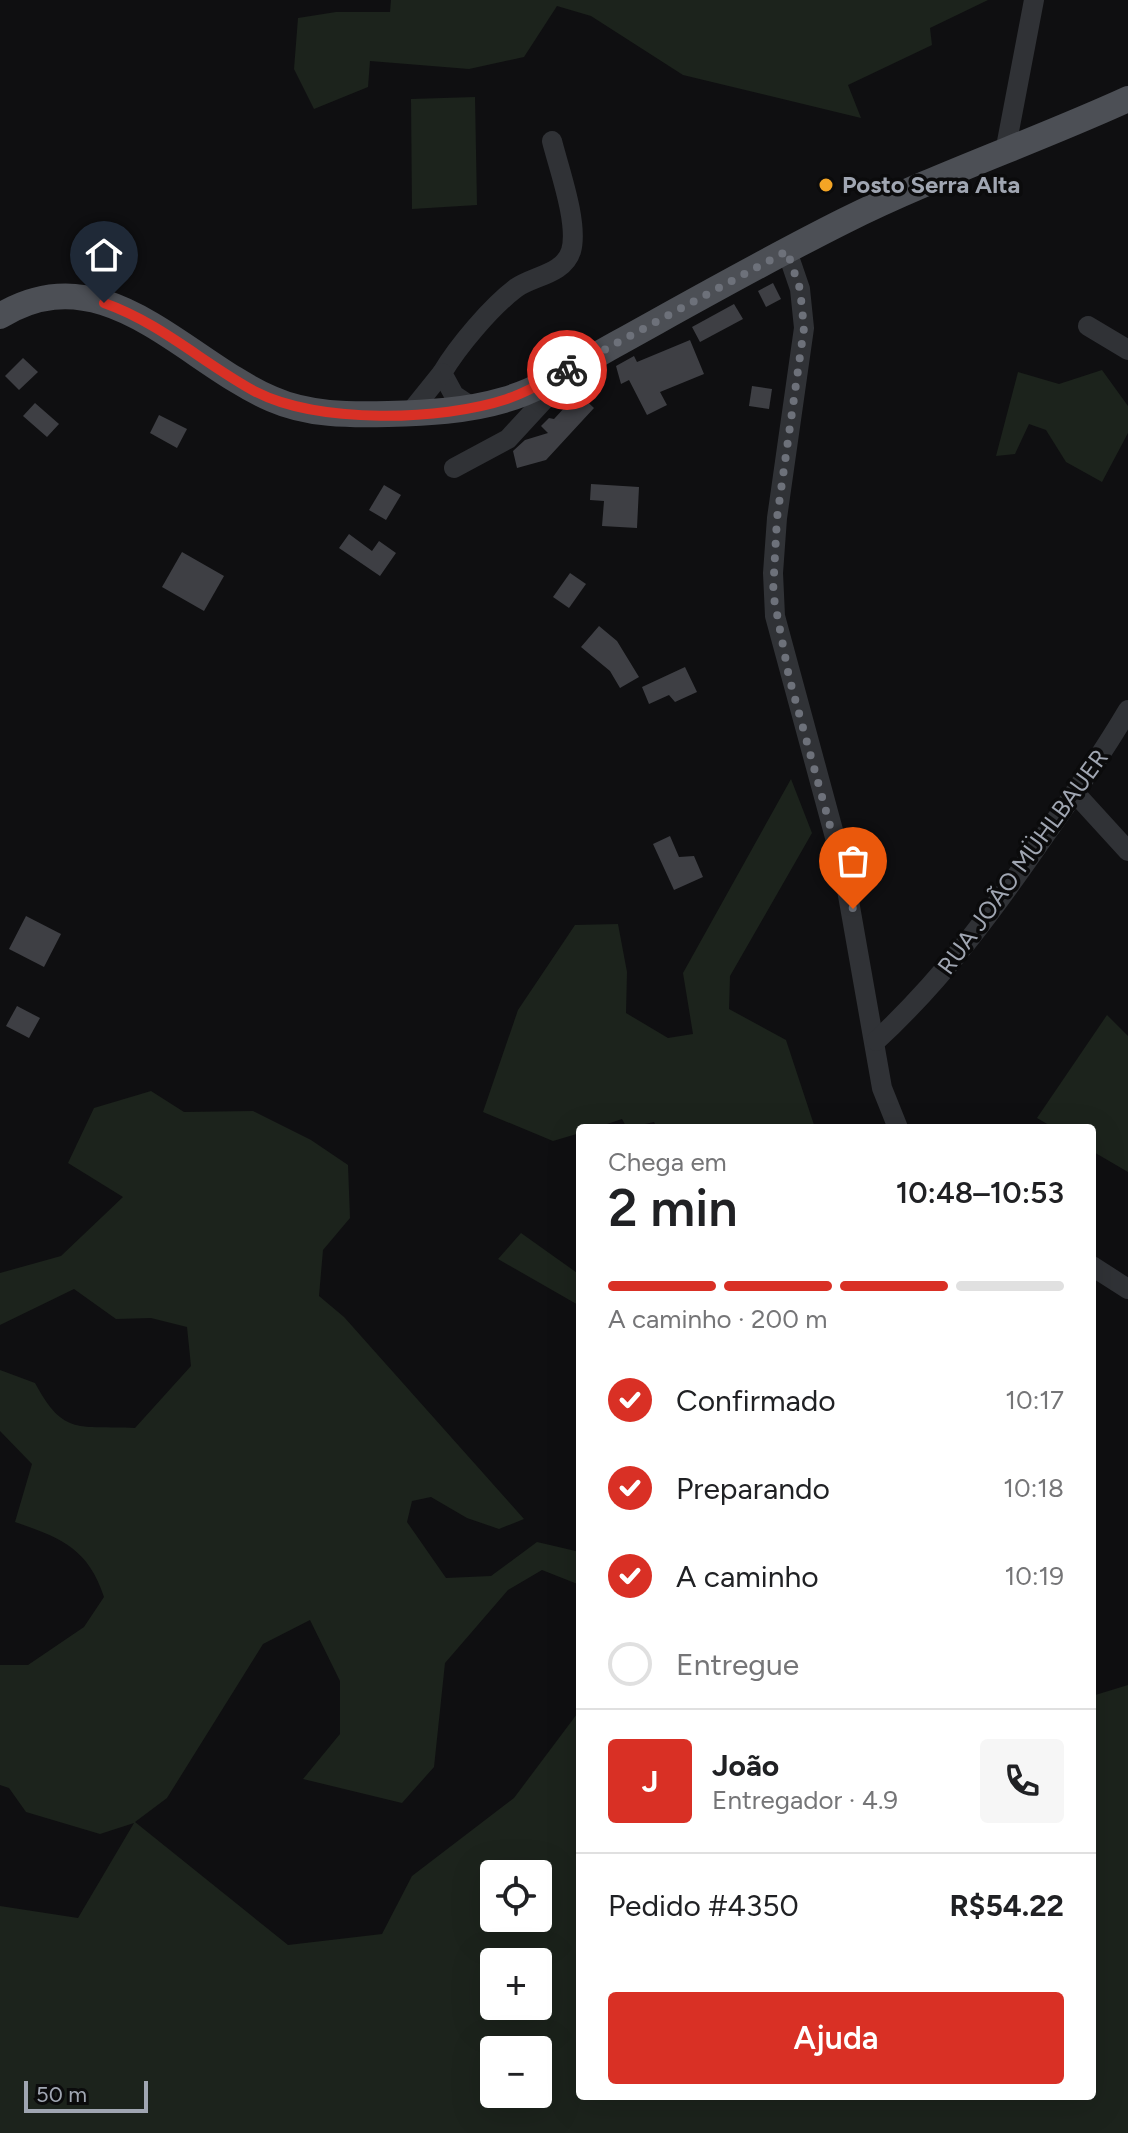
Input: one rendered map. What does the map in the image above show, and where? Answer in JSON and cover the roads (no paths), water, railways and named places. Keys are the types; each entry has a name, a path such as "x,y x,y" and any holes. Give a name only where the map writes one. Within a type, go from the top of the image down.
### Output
{"main road":[{"path":"0,316 39,297 84,298 151,323 241,383 278,402 325,413 409,414 472,407 520,394 892,198 1128,99"}],"street":[{"path":"1005,152 1034,0"},
{"path":"409,414 454,354 516,288 563,265 571,252 573,231 552,141"},
{"path":"787,251 800,289 804,328 777,518 773,593 789,677 850,895 886,1105 896,1124"},
{"path":"1088,326 1128,350"},
{"path":"454,468 508,439 574,367"},
{"path":"442,373 454,395 472,407"},
{"name":"RUA JOÃO MÜHLBAUER","path":"876,1041 935,984 965,949 1075,793 1128,710"},
{"path":"1075,793 1128,851"},
{"path":"1096,1269 1128,1289"}],"place":[{"name":"Posto Serra Alta","path":"826,185"}]}
